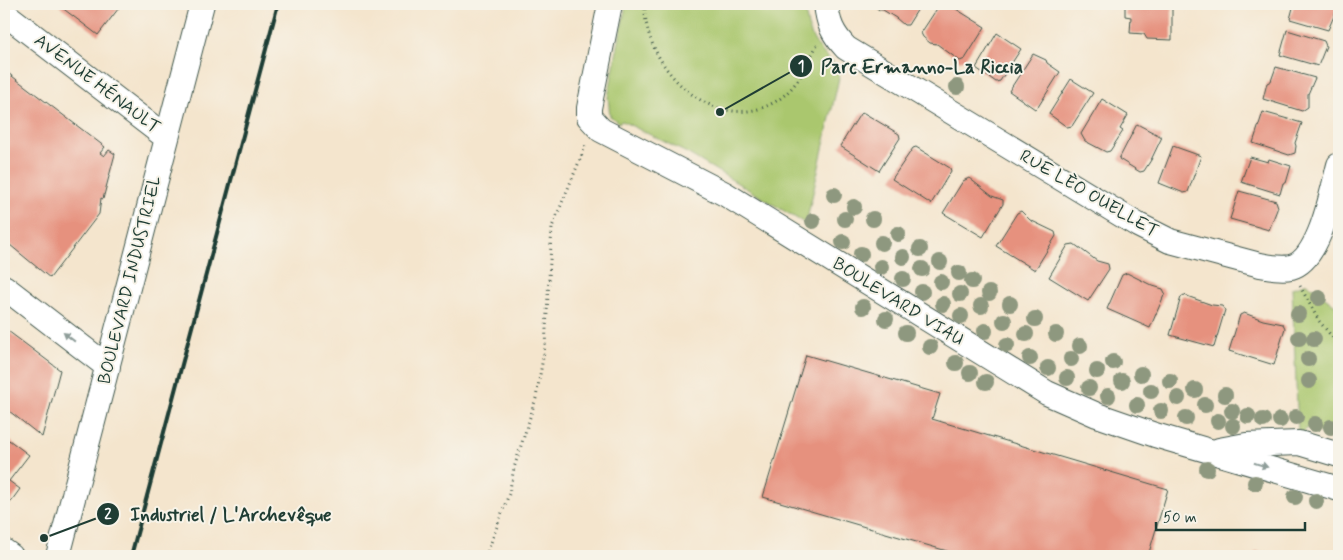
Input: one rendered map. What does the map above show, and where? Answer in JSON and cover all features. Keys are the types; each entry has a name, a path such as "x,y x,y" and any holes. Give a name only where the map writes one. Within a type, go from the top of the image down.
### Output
{"street":[{"name":"BOULEVARD INDUSTRIEL","path":"58,556 202,4"},
{"path":"594,124 589,117 589,108 610,4"},
{"name":"AVENUE HÉNAULT","path":"4,13 167,138"},
{"name":"RUE LÈO OUELLET","path":"827,14 834,36 846,48 1154,234 1170,241 1260,265 1275,268 1292,267"},
{"name":"BOULEVARD VIAU","path":"594,124 610,136 724,194 1047,393 1097,415 1339,489"},
{"path":"1292,267 1307,256 1317,240 1339,165"},
{"path":"4,287 108,367"},
{"name":"BOULEVARD VIAU","path":"1215,451 1246,445 1299,443 1339,455"},
{"path":"4,551 11,556"}],"path":[{"path":"645,4 647,22 654,49 668,71 696,98 720,108 734,111 764,106 787,93 796,84 827,14"},
{"path":"486,556 509,494 514,468 536,398 545,346 552,227 594,124"},
{"path":"1292,267 1307,304 1318,321 1339,345"}],"green space":[{"path":"626,4 806,4 808,24 814,41 826,56 841,69 806,224 687,153 622,121 619,123 610,116 608,97"},
{"path":"1307,283 1339,308 1339,438 1306,428 1304,432 1298,431 1292,288"}],"building":[{"path":"57,4 122,4 98,35"},
{"path":"872,4 921,4 908,25 904,25"},
{"path":"940,4 948,4 985,27 965,59 960,61 937,44 930,43 921,33"},
{"path":"1125,4 1172,4 1172,40 1147,39 1144,34 1130,33 1131,17 1125,16"},
{"path":"1294,4 1331,4 1337,9 1328,30 1290,19"},
{"path":"1287,30 1324,41 1326,46 1318,66 1280,55"},
{"path":"997,33 1021,49 1000,81 996,82 976,68"},
{"path":"1033,54 1046,60 1047,63 1060,72 1035,109 1009,91"},
{"path":"1276,67 1315,78 1308,94 1308,107 1302,111 1263,99 1267,83 1271,81"},
{"path":"4,70 105,147 100,153 104,156 109,150 115,154 103,199 101,198 99,214 50,278 4,240 4,163 8,158 4,155"},
{"path":"1071,79 1093,93 1072,126 1067,127 1049,114"},
{"path":"1102,99 1128,115 1120,129 1123,131 1110,151 1106,152 1085,141 1081,134"},
{"path":"1263,112 1302,123 1295,143 1295,153 1289,155 1253,143"},
{"path":"864,113 899,134 900,138 879,171 840,146 860,114"},
{"path":"1137,124 1162,137 1151,160 1144,171 1140,172 1119,159"},
{"path":"1173,146 1201,156 1188,192 1184,193 1159,183"},
{"path":"916,147 950,168 951,171 931,204 892,179 913,148"},
{"path":"1250,157 1268,162 1269,159 1291,166 1286,183 1283,183 1280,194 1241,182"},
{"path":"969,178 992,196 1003,200 1003,204 983,237 943,213 963,181"},
{"path":"1239,191 1276,201 1278,207 1269,230 1230,219"},
{"path":"1021,211 1030,220 1055,232 1056,236 1035,270 996,246 1017,213"},
{"path":"1074,244 1097,261 1108,264 1109,269 1088,301 1049,277 1068,245"},
{"path":"1127,273 1163,289 1165,293 1150,328 1107,309 1122,275"},
{"path":"1184,295 1212,305 1222,306 1225,310 1214,347 1170,335 1181,297"},
{"path":"1244,313 1263,320 1283,324 1285,328 1274,365 1229,351 1240,315"},
{"path":"4,328 60,370 42,437 4,407"},
{"path":"806,355 940,394 932,419 1168,489 1148,556 964,556 763,497"},
{"path":"9,440 29,455 9,481 20,489 4,511 4,446"},
{"path":"1256,551 1274,556 1254,556"}],"railway":[{"path":"131,556 278,4"}],"place":[{"name":"Parc Ermanno-La Riccia","path":"720,112"},
{"name":"Industriel / L'Archevêque","path":"44,538"}]}
